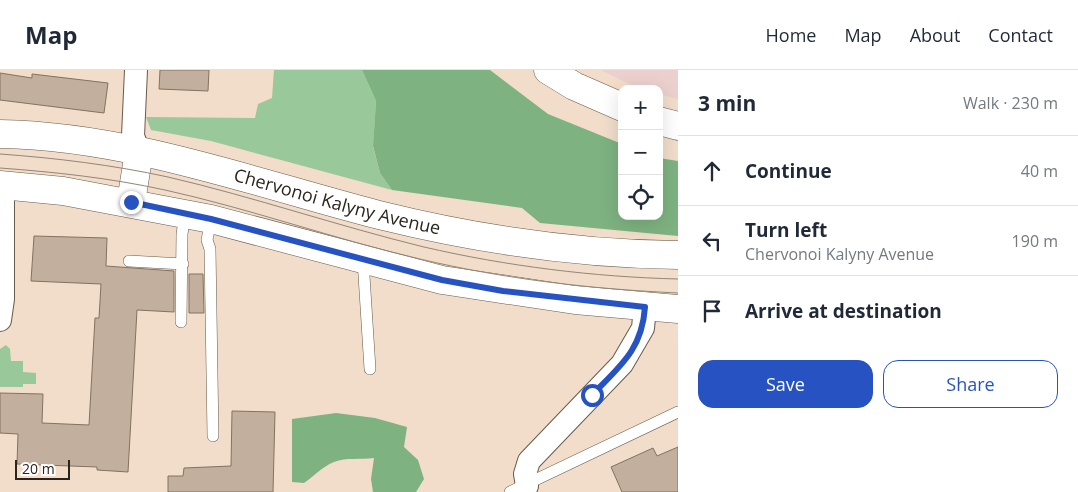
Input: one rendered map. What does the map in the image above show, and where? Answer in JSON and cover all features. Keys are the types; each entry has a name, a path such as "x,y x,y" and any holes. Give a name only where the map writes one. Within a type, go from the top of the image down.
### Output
{"main road":[{"path":"548,70 574,86 618,105"},
{"path":"663,122 678,126"},
{"name":"Chervonoi Kalyny Avenue","path":"0,134 23,134 139,152 379,214 471,235 606,252 678,255"},
{"path":"131,202 139,152"},
{"path":"2,185 62,191 131,202 198,216 442,280 503,291 678,309"}],"street":[{"path":"136,70 133,136 139,152"},
{"path":"0,320 3,299 2,185"},
{"path":"521,490 529,461 622,364 637,343 644,328 645,307"}],"lane":[{"path":"181,322 182,234 198,216 210,249 213,436"},
{"path":"363,260 370,369"},
{"path":"129,261 183,264"},
{"path":"521,490 678,412"}],"shaded area":[{"path":"601,70 678,70 678,99 663,95 663,85 631,85"}],"green space":[{"path":"274,70 362,70 376,101 373,147 380,173 392,190 211,141 151,130 146,117 255,118 258,104 272,98"},
{"path":"362,70 490,70 548,114 618,142 618,220 663,220 663,159 678,161 678,236 540,223 522,208 392,190 380,173 373,146 376,101"},
{"path":"6,345 10,349 11,361 23,361 23,372 36,373 36,384 23,384 23,387 0,387 0,349"},
{"path":"336,413 375,418 407,427 404,447 418,460 424,479 416,492 373,492 371,479 374,458 339,460 326,466 304,483 292,482 292,419"}],"building":[{"path":"160,70 209,70 208,91 159,89"},
{"path":"0,73 32,78 32,74 108,83 104,113 0,100"},
{"path":"34,236 107,238 106,266 174,271 174,312 137,310 128,472 97,470 97,467 17,464 18,434 0,433 0,393 43,394 42,423 89,425 95,318 99,318 101,284 31,281"},
{"path":"189,274 203,274 204,313 189,313"},
{"path":"232,411 275,412 273,492 168,492 168,476 183,476 184,468 231,466"},
{"path":"678,447 678,492 622,492 611,467 653,448 657,456"}],"tram line":[{"path":"0,154 84,162 168,177 232,193 392,239 486,260 582,273 678,279"},
{"path":"0,168 82,176 165,190 388,251 484,272 580,286 678,293"}],"route":[{"path":"131,202 211,219 442,280 503,291 645,307 644,328 637,343 622,364 592,395"}]}
